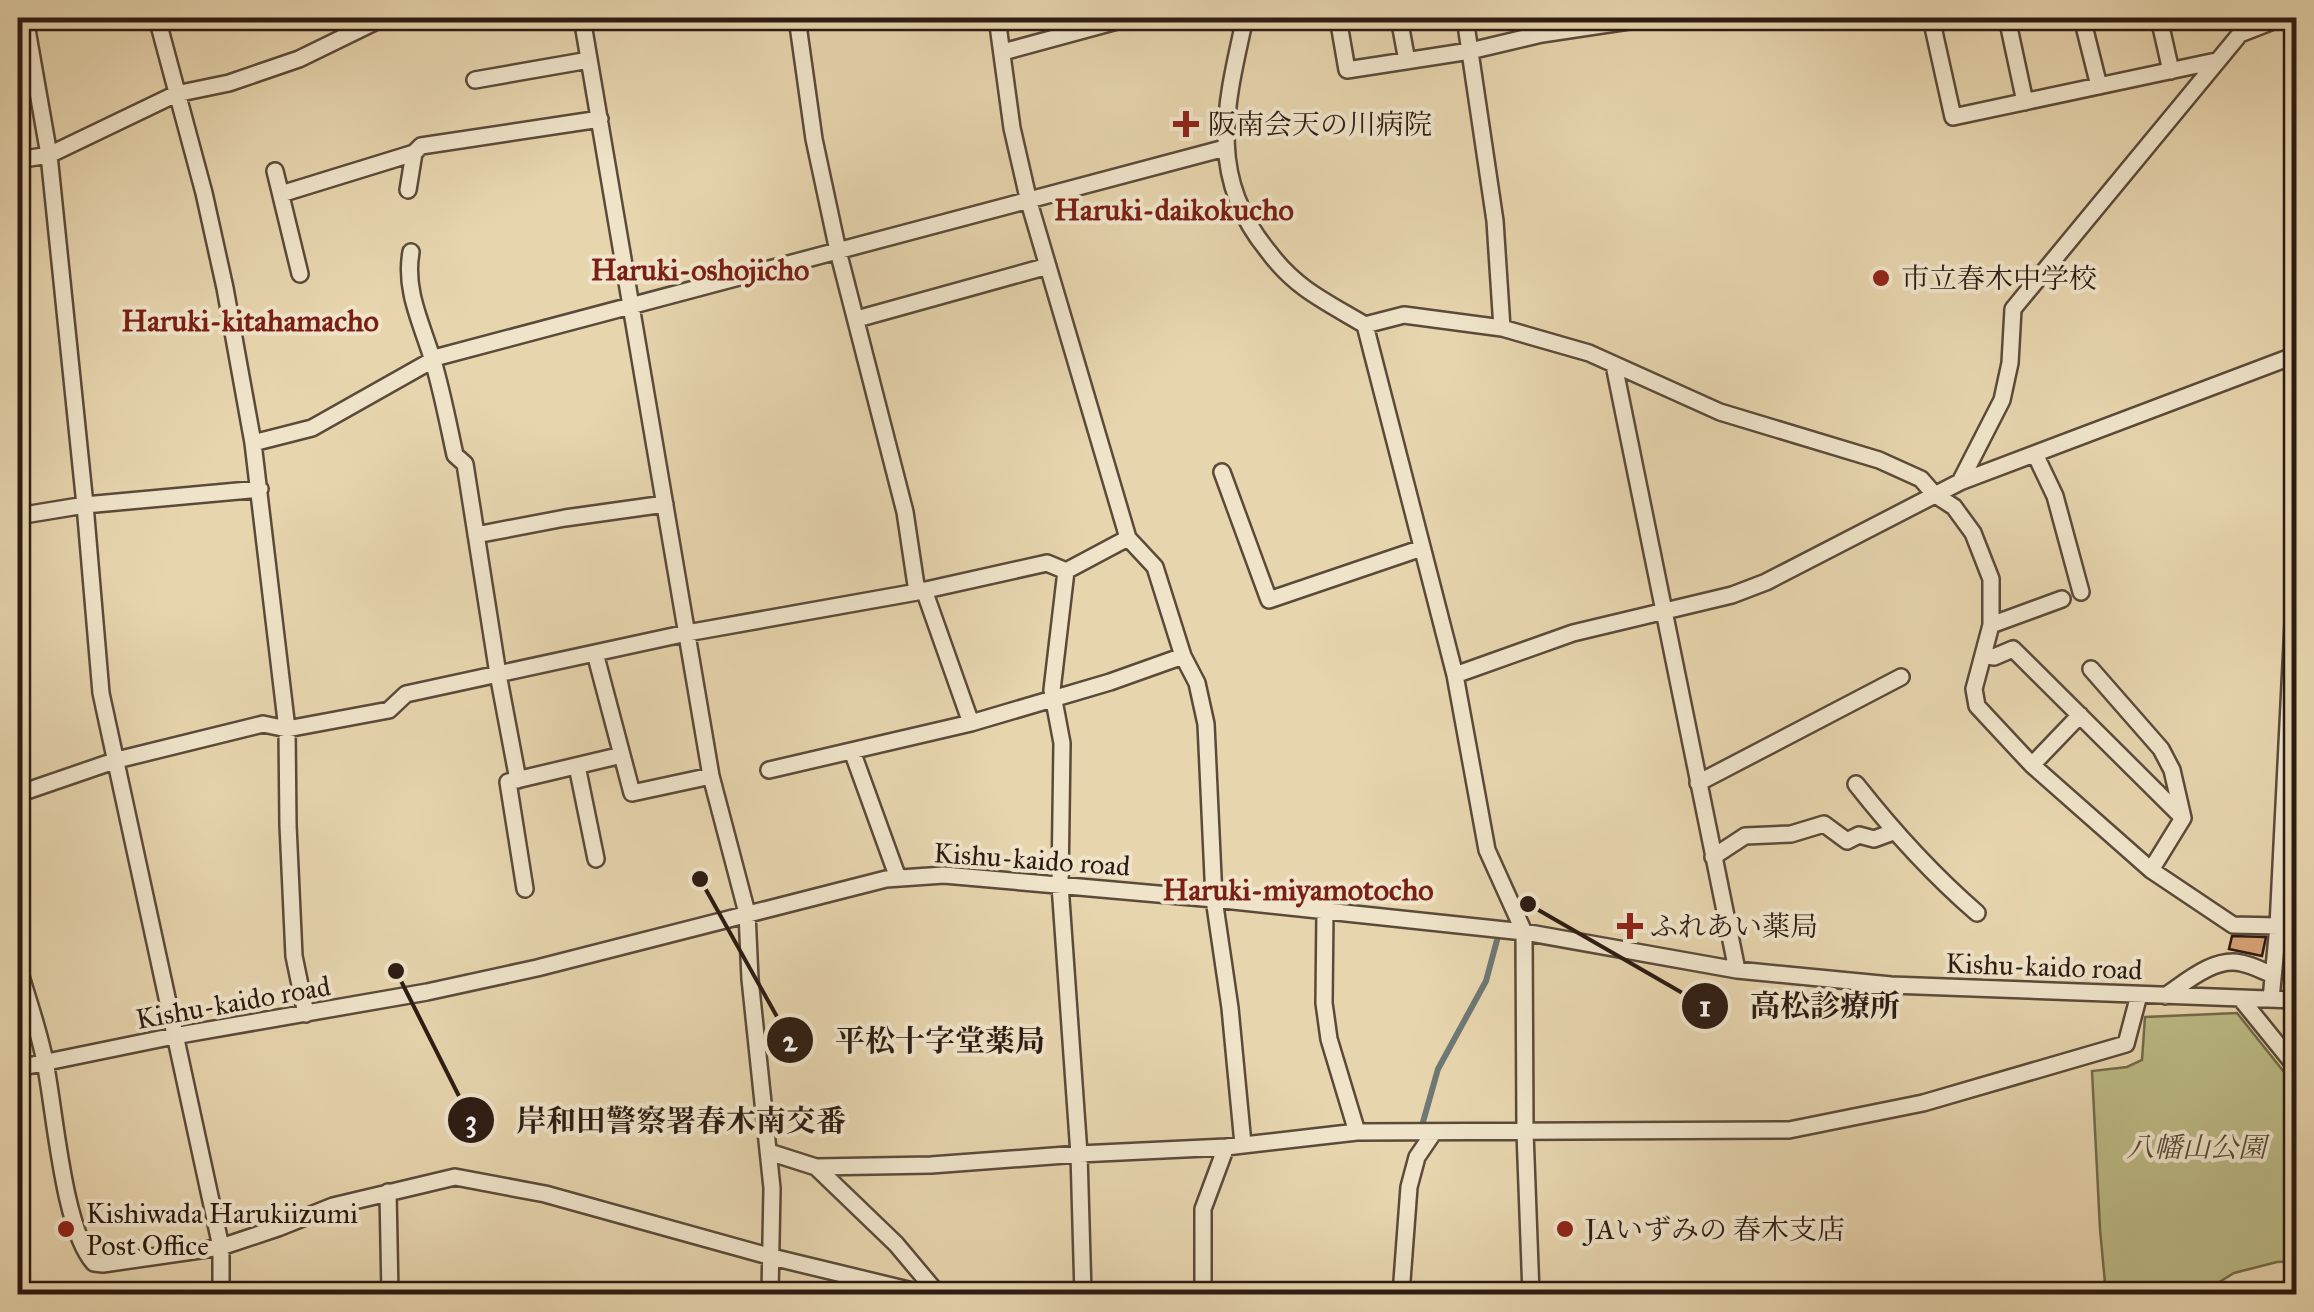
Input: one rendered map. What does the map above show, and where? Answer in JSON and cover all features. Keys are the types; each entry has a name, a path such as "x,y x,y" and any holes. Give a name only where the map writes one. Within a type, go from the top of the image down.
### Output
{"street":[{"path":"26,18 49,154 101,693 221,1246 221,1294"},
{"path":"157,18 212,231 253,442 287,729 294,956 306,1014"},
{"path":"18,160 49,154 176,94 229,83 298,59 383,18"},
{"path":"582,18 710,776 748,913 750,979 772,1188 770,1294"},
{"path":"797,18 814,139 838,251 905,512 921,591 971,723"},
{"path":"997,18 1012,128 1029,202 1128,538 1155,567 1182,656 1197,682 1206,724 1214,899 1230,1008 1243,1144"},
{"path":"1003,52 1128,18"},
{"path":"1244,18 1228,93 1225,148 1239,210 1284,272 1365,325 1455,675 1487,850 1524,932 1524,1132 1531,1294"},
{"path":"1338,18 1347,70 1470,50 1541,26 1649,18"},
{"path":"1399,18 1407,60"},
{"path":"1465,18 1495,221 1502,328"},
{"path":"1931,18 1953,118 2216,61"},
{"path":"2006,18 2025,102"},
{"path":"2082,18 2099,86"},
{"path":"2159,18 2171,71"},
{"path":"1960,482 2002,400 2010,364 2013,309 2216,61 2238,26 2281,18"},
{"path":"475,80 589,60"},
{"path":"280,194 414,153 421,146 600,120"},
{"path":"253,442 312,428 433,360 1225,148"},
{"path":"408,190 414,153"},
{"path":"275,171 300,274"},
{"path":"410,252 413,302 433,360 455,454 465,464 518,780"},
{"path":"857,319 1048,266"},
{"path":"1365,325 1404,315 1502,328 1589,354 1720,412 1879,460 1921,479 1934,494 1954,506 1973,533 1991,579 1991,625 1974,689 1978,706 2032,765 2150,870 2233,925 2278,926"},
{"path":"1455,675 1573,633 1732,596 1960,482 2296,355"},
{"path":"1614,365 1737,970"},
{"path":"2035,454 2054,496 2081,592"},
{"path":"1222,472 1269,600 1422,548"},
{"path":"18,516 260,489"},
{"path":"476,535 664,504"},
{"path":"1066,571 1128,538"},
{"path":"18,794 117,760 262,724 287,729 389,710 406,694 687,633 921,591 1047,562 1066,571"},
{"path":"2271,998 2296,563"},
{"path":"1066,571 1052,698 1062,743 1060,885 1079,1154 1083,1294"},
{"path":"1991,625 2062,600"},
{"path":"1983,655 1994,657 2013,649 2183,818"},
{"path":"596,653 632,793 710,776"},
{"path":"769,770 971,723 1182,656"},
{"path":"2091,670 2161,749 2172,770 2183,818 2150,870"},
{"path":"1698,782 1901,677"},
{"path":"2032,765 2080,715"},
{"path":"852,751 898,878"},
{"path":"526,889 508,782 622,755"},
{"path":"576,766 596,859"},
{"path":"1856,784 1894,832 1977,912"},
{"path":"1714,856 1745,836 1791,834 1824,824 1846,841 1894,832"},
{"name":"Kishu-kaido road","path":"18,1068 427,992 886,879 944,876 1214,899 1524,932 1737,970 1891,985 2296,1000"},
{"path":"1324,910 1324,1003 1329,1038 1358,1132"},
{"path":"2165,996 2224,962 2240,962 2273,974"},
{"path":"18,966 45,1063 79,1240 94,1263 221,1246 333,1206 455,1178 545,1194 772,1257 925,1294"},
{"path":"769,1152 816,1166 931,1165 1226,1147 1358,1132 1789,1130 1923,1103 2126,1044 2139,996"},
{"path":"2241,999 2296,1067"},
{"path":"1401,1294 1409,1186 1417,1157 1434,1132"},
{"path":"1203,1294 1203,1209 1226,1147"},
{"path":"816,1166 896,1244 938,1294"},
{"path":"388,1192 390,1294"}],"green space":[{"name":"八幡山公園","path":"2237,1013 2296,1087 2296,1261 2234,1273 2200,1294 2106,1294 2092,1071 2127,1067 2142,1060 2145,1017"}],"building":[{"path":"2232,936 2266,937 2262,956 2229,949"}],"waterway":[{"path":"1423,1122 1438,1069 1486,981 1497,940"}],"place":[{"name":"阪南会天の川病院","path":"1186,124"},
{"name":"市立春木中学校","path":"1881,278"},
{"name":"平松十字堂薬局","path":"700,879"},
{"name":"高松診療所","path":"1528,904"},
{"name":"ふれあい薬局","path":"1630,926"},
{"name":"岸和田警察署春木南交番","path":"396,971"},
{"name":"Kishiwada Harukiizumi Post Office","path":"66,1229"},
{"name":"JAいずみの 春木支店","path":"1565,1229"}],"district":[{"name":"Haruki-daikokucho","path":"1174,210"},
{"name":"Haruki-oshojicho","path":"700,270"},
{"name":"Haruki-kitahamacho","path":"250,321"},
{"name":"Haruki-miyamotocho","path":"1298,890"}]}
